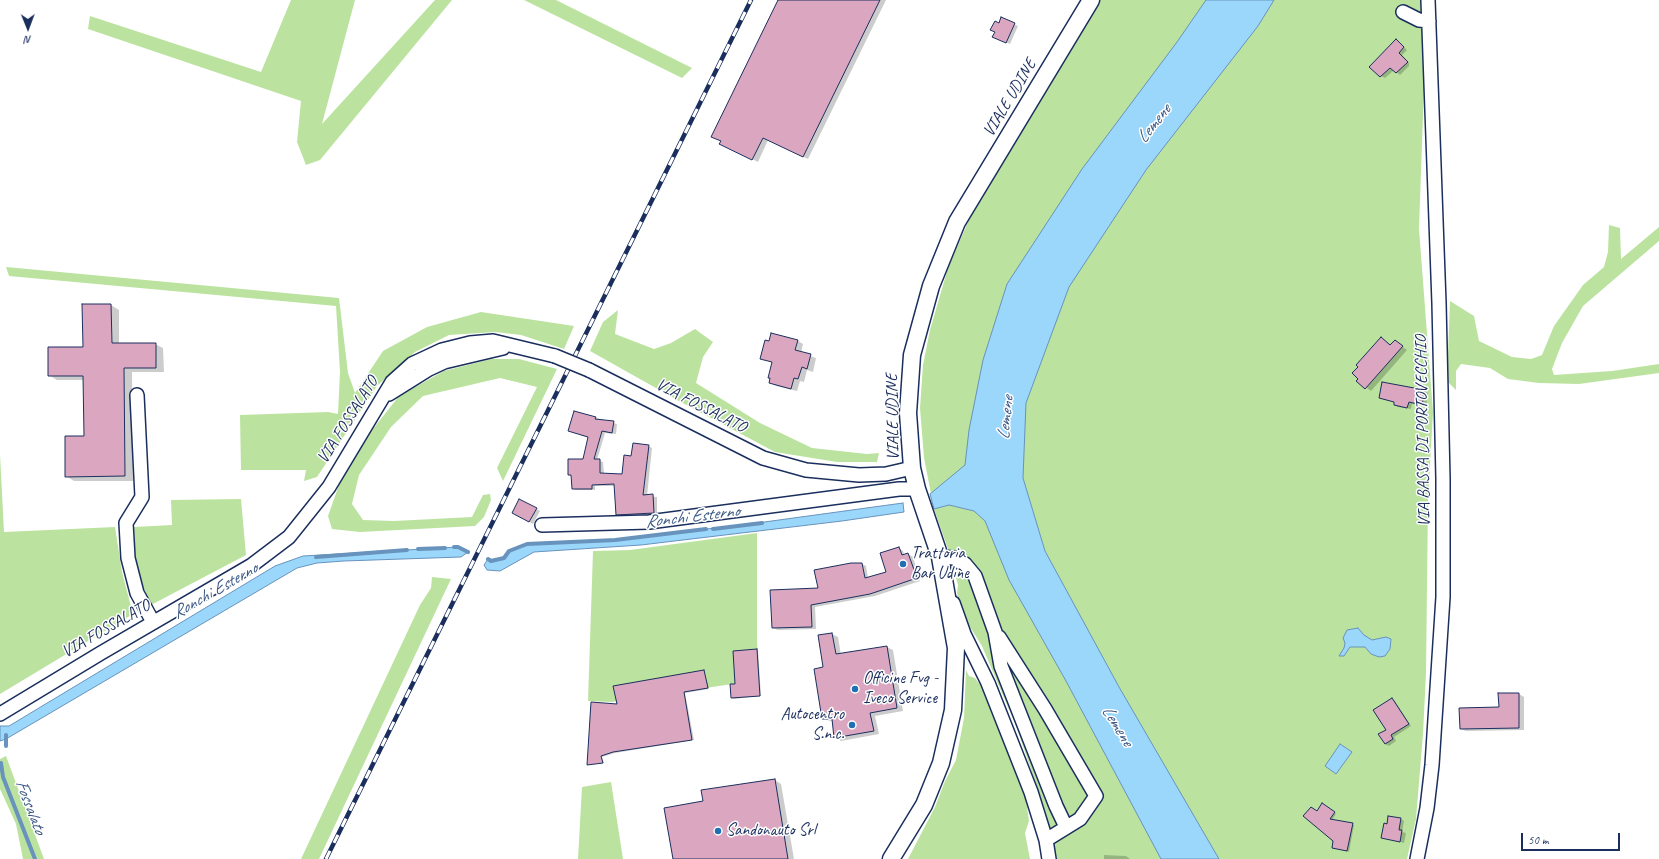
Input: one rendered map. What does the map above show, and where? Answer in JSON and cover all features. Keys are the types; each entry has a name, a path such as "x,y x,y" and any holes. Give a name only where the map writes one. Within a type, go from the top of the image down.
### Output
{"main road":[{"name":"VIALE UDINE","path":"891,859 924,805 941,763 953,710 956,648 946,583 940,557 912,468 908,413 912,355 931,286 957,222 1091,0"}],"street":[{"name":"VIA BASSA DI PORTOVECCHIO","path":"1417,859 1427,808 1432,764 1443,597 1443,478 1428,0"},
{"path":"1404,12 1419,20 1429,21"},
{"name":"VIA FOSSALATO","path":"0,714 252,565 289,537 329,487 392,382 412,364 442,350 470,343 493,341 555,356 588,370 763,458 806,470 859,475 886,474 912,468"},
{"path":"137,395 142,498 126,523 128,558 136,593 154,622"},
{"path":"542,525 649,522 891,490 918,489"},
{"path":"940,557 954,558 965,564 975,576 995,632 1001,666 1056,806 1066,827"},
{"path":"946,583 964,634 988,683 1031,792 1046,840 1049,859"},
{"path":"995,632 1045,709 1096,796 1080,819 1046,840"}],"green space":[{"path":"291,0 355,0 322,124 435,0 452,0 320,160 306,165 297,142 301,101 88,29 90,16 261,72"},
{"path":"524,0 556,0 692,68 682,78"},
{"path":"1100,0 1422,0 1425,59 1419,229 1433,412 1428,501 1426,674 1423,734 1416,819 1407,859 1057,859 1044,807 1016,726 982,646 963,616 957,593 958,585 949,552 934,509 924,458 920,408 923,365 930,330 948,268 971,215 986,186"},
{"path":"1609,225 1620,228 1621,259 1659,227 1659,241 1583,306 1562,343 1552,369 1554,375 1612,371 1659,364 1659,373 1579,384 1539,383 1508,379 1490,368 1461,364 1456,371 1456,390 1447,381 1450,301 1474,316 1479,341 1512,357 1531,359 1542,355 1554,326 1583,285 1604,267 1608,252"},
{"path":"6,267 339,298 348,373 355,393 383,351 427,327 481,312 574,326 564,349 521,335 495,332 449,335 415,352 377,386 317,477 304,481 306,470 241,470 240,415 328,412 338,414 340,372 336,306 9,276"},
{"path":"618,310 615,334 654,349 671,343 695,329 713,342 703,357 696,383 760,423 812,448 867,454 879,453 877,462 837,462 775,452 679,401 590,351 603,322"},
{"path":"491,359 519,359 557,369 503,481 497,468 537,387 500,378 423,396 391,427 359,475 352,504 363,520 394,521 472,517 483,495 490,494 491,500 484,517 475,526 360,532 332,529 328,516 339,485 365,439 399,396 444,371"},
{"path":"0,454 4,532 115,527 122,572 133,614 0,694"},
{"path":"241,499 246,555 151,605 136,570 134,527 172,525 171,500"},
{"path":"757,533 757,640 759,680 612,702 588,701 593,551 630,550"},
{"path":"432,577 451,579 319,859 301,859 420,605 431,588"},
{"path":"966,670 969,676 975,678 991,700 1025,793 1029,821 1025,833 1030,859 908,859 935,807 945,781 956,760 964,718"},
{"path":"6,756 44,859 23,859 16,824 0,789 0,759"},
{"path":"611,782 623,859 578,859 582,787"}],"water":[{"name":"Lemene","path":"1206,0 1274,0 1258,26 1146,170 1069,287 1026,403 1023,478 1045,551 1119,687 1219,859 1161,859 1066,681 1009,580 985,521 974,511 949,505 934,509 930,494 965,465 969,430 983,360 1007,284 1082,169 1177,42"},
{"path":"903,503 904,512 842,521 641,545 534,552 500,571 487,570 484,565 488,559 491,561 504,558 509,551 527,544 615,540 757,523"},
{"path":"458,547 468,552 461,557 344,561 317,563 297,568 6,739 0,741 0,726 9,726 275,566 303,556"},
{"path":"1358,628 1364,635 1372,640 1386,637 1391,639 1390,649 1385,656 1379,657 1371,654 1365,647 1350,647 1344,656 1339,656 1344,648 1345,643 1343,638 1347,630"},
{"path":"1340,744 1352,752 1336,774 1325,766"}],"building":[{"path":"778,0 880,0 803,157 763,138 752,160 719,144 721,141 711,137"},
{"path":"1001,17 1015,23 1006,43 992,37 995,32 990,30 995,21 999,23"},
{"path":"1396,39 1404,47 1399,53 1408,62 1396,73 1390,68 1380,77 1369,67"},
{"path":"82,304 111,304 112,343 156,343 156,368 124,368 125,476 65,477 65,436 84,436 83,376 48,376 48,347 83,347"},
{"path":"771,333 798,340 795,350 811,354 807,369 802,367 798,379 794,378 791,389 769,383 770,378 768,378 772,362 760,359 765,340 769,341"},
{"path":"1381,337 1390,345 1395,340 1403,346 1365,389 1356,381 1358,379 1352,373 1358,367 1356,365"},
{"path":"1382,382 1425,390 1422,405 1409,402 1407,408 1394,405 1394,402 1379,398"},
{"path":"574,411 596,417 595,419 614,421 612,433 602,431 594,459 600,459 600,473 622,474 624,455 631,456 633,443 649,445 643,495 653,494 654,513 616,515 614,484 592,485 592,489 572,489 571,475 568,475 568,459 583,459 588,437 568,431"},
{"path":"519,499 537,508 529,522 512,513"},
{"path":"899,547 902,555 908,553 917,578 870,594 811,605 812,627 772,628 770,590 818,588 814,570 851,563 862,563 865,578 886,572 880,553"},
{"name":"Officine Fvg - Iveco Service","path":"832,633 836,654 887,646 897,708 870,713 874,731 834,738 832,719 822,719 814,669 823,667 818,635"},
{"path":"757,649 760,696 731,698 730,684 735,684 733,651"},
{"path":"704,670 708,688 684,692 692,740 613,752 601,756 603,763 587,765 591,702 617,704 613,686"},
{"path":"1498,693 1519,693 1519,728 1460,729 1459,708 1499,707"},
{"path":"1392,698 1409,724 1391,735 1393,739 1385,744 1378,734 1386,730 1373,710"},
{"name":"Sandonauto Srl","path":"775,779 788,859 673,859 664,808 703,801 701,790"},
{"path":"1322,803 1335,812 1330,819 1353,823 1347,851 1332,848 1333,841 1303,816 1311,807 1317,811"},
{"path":"1388,816 1401,818 1399,830 1402,830 1400,842 1381,838 1384,823 1387,824"}],"waterway":[{"name":"Ronchi Esterno","path":"713,529 762,523"},
{"name":"Ronchi Esterno","path":"488,559 491,561 504,558 509,551 527,544 615,540 706,529"},
{"name":"Ronchi Esterno","path":"454,547 458,547 468,552"},
{"name":"Ronchi Esterno","path":"418,549 445,548"},
{"name":"Ronchi Esterno","path":"316,557 407,550"},
{"name":"Fossalato","path":"6,735 6,746"},
{"name":"Fossalato","path":"1,763 3,777 35,859"}],"railway":[{"path":"326,859 751,0"}],"place":[{"name":"Trattoria Bar Udine","path":"903,564"},
{"name":"Officine Fvg - Iveco Service","path":"855,689"},
{"name":"Autocentro S.n.c.","path":"852,725"},
{"name":"Sandonauto Srl","path":"718,831"}]}
